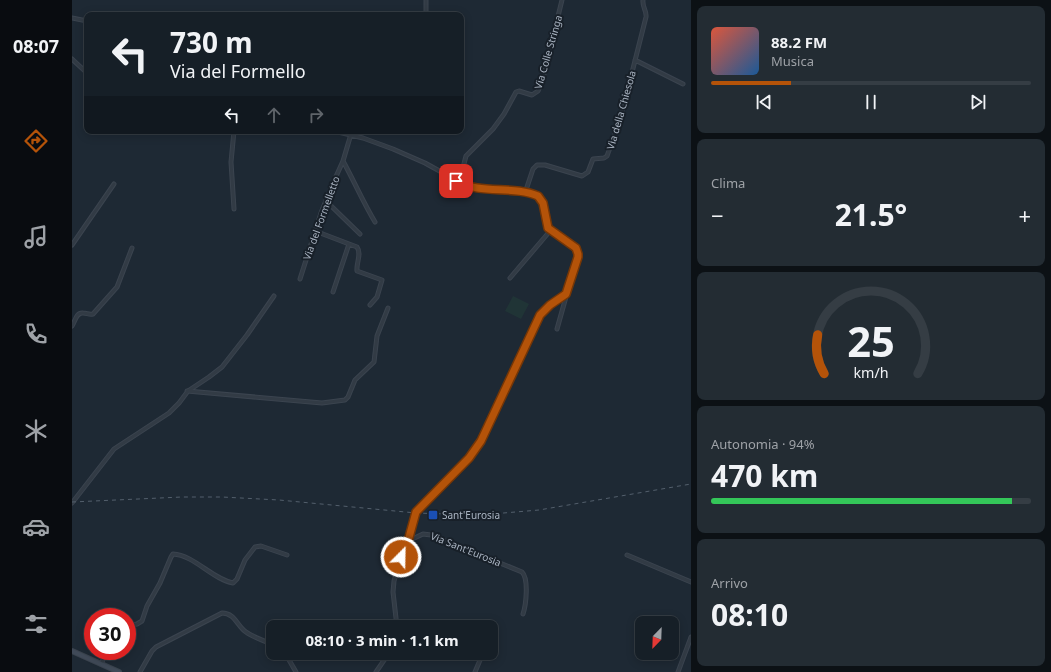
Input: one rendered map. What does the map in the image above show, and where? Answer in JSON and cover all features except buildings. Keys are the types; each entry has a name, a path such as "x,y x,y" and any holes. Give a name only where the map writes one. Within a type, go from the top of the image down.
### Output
{"main road":[{"path":"72,651 119,672"}],"street":[{"path":"426,0 426,12"},
{"name":"Via Colle Stringa","path":"459,183 466,156 493,129 516,92 519,91 532,95 538,91 542,82 562,0"},
{"name":"Via della Chiesola","path":"525,193 532,170 537,165 545,165 582,176 588,172 593,159 606,157 619,123 646,16 643,0"},
{"path":"72,18 84,20"},
{"path":"72,60 84,70"},
{"path":"635,60 683,84"},
{"path":"234,134 231,160 234,209"},
{"path":"351,134 421,161 459,183 536,195 541,198 544,204 547,226 550,231 571,245 578,252 557,329"},
{"name":"Via del Formelletto","path":"300,279 315,231 343,161 351,134"},
{"path":"343,161 374,222"},
{"path":"72,245 114,184"},
{"path":"326,202 360,234"},
{"path":"315,231 357,247 359,251 356,268 358,272 382,280 377,296 370,305"},
{"path":"510,278 550,231"},
{"path":"333,292 349,244"},
{"path":"72,326 79,313 93,314 115,290 123,275 132,248"},
{"path":"396,620 393,583 401,557 408,541 416,512 469,458 481,441 540,315 550,305 566,294"},
{"path":"72,503 114,449 169,413 187,392 210,377 224,364 274,296"},
{"path":"187,392 322,403 344,400 348,397 354,381 371,366 374,361 377,336 388,308"},
{"name":"Via Sant'Eurosia","path":"408,541 422,534 429,534 522,572 525,577 526,602 523,614"},
{"path":"136,624 142,621 146,609 173,554 190,560 233,583 237,580 246,559 255,547 262,546 287,555"},
{"path":"627,555 691,582"},
{"path":"140,672 151,652 156,647 220,613 230,615 246,632 266,642"},
{"path":"678,672 691,637"},
{"path":"101,664 103,660"},
{"path":"290,660 296,672"},
{"path":"376,672 384,660"},
{"path":"475,672 480,660"}],"green space":[{"path":"513,296 529,304 521,319 505,311"}],"railway":[{"path":"72,502 182,497 222,497 279,500 416,513 480,515 539,510 691,484"}],"place":[{"name":"Sant'Eurosia","path":"433,515"}],"route":[{"path":"401,557 413,527 416,512 469,458 481,441 535,324 545,309 566,294 578,257 578,251 576,248 549,230 546,224 543,203 541,198 538,196 533,194 469,186 456,181"}]}
